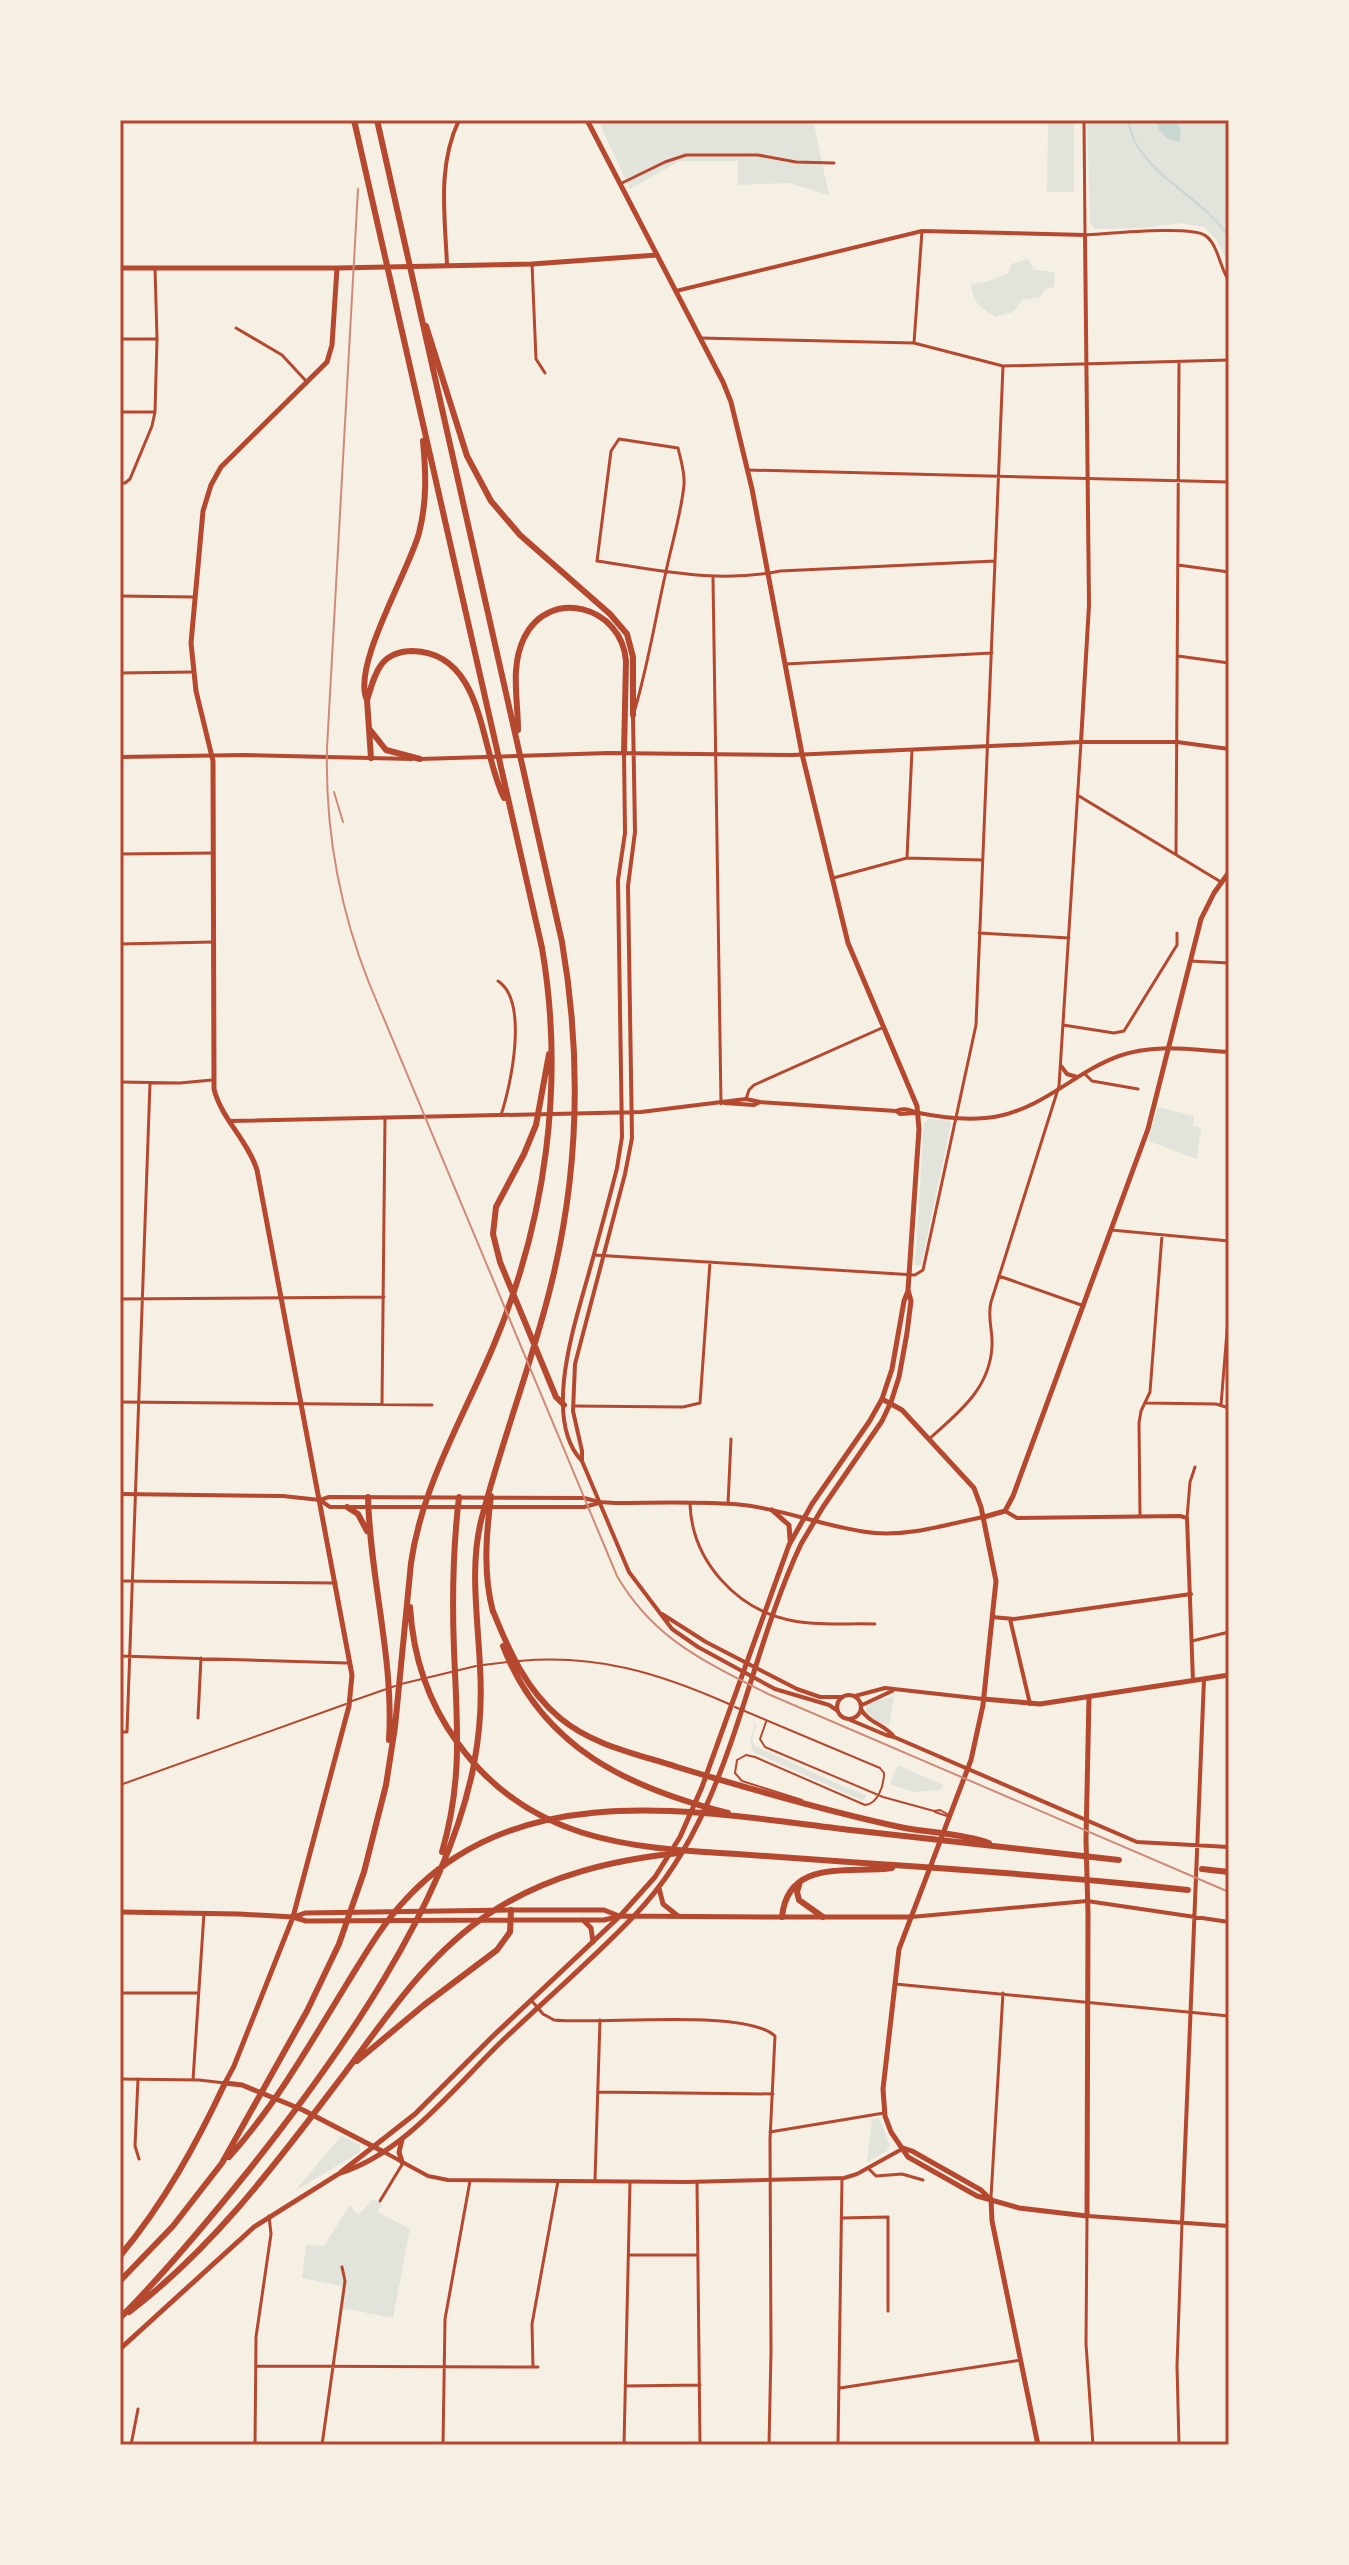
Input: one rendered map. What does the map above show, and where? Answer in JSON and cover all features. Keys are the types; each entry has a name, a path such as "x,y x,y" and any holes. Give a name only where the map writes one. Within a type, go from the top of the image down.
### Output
{"highway":[{"path":"218,2168 298,2027 329,1965 364,1872 386,1785 395,1727 414,1542 428,1494 497,1336 525,1256 545,1155 551,1093 552,1043 542,948 354,120"},
{"path":"120,2318 219,2207 313,2085 383,1979 437,1875 460,1816 476,1752 481,1693 476,1595 481,1518 554,1272 570,1184 576,1107 568,974 377,120"},
{"path":"420,315 429,334 467,456 485,491 520,535 610,614 627,634 633,657 633,715"},
{"path":"371,758 364,688 369,654 410,561 421,524 426,478 423,426"},
{"path":"517,742 516,670 524,639 533,625 547,614 577,608 593,612 608,621 624,647 624,753"},
{"path":"367,700 375,673 397,654 412,651 427,653 449,664 473,697 499,787 508,805"},
{"path":"369,728 386,750 420,759"},
{"path":"552,1043 536,1125 500,1199 494,1216 493,1240 556,1397 564,1405"},
{"path":"495,1474 486,1551 487,1581 493,1611 507,1655 522,1684 549,1721 575,1746 609,1770 645,1788 747,1818"},
{"path":"368,1497 370,1537 390,1676 391,1716 386,1785"},
{"path":"437,1875 452,1819 458,1776 453,1599 459,1497"},
{"path":"347,1507 360,1517 370,1537"},
{"path":"409,1584 412,1629 419,1664 430,1695 449,1731 486,1777 526,1808 574,1831 617,1843 690,1852 1051,1876 1188,1890"},
{"path":"493,1611 524,1678 566,1724 584,1734 716,1779 902,1828 974,1839 996,1846"},
{"path":"120,2281 173,2226 247,2136 383,1927 404,1900 446,1864 479,1844 531,1824 567,1815 626,1809 747,1818 1119,1860"},
{"path":"120,2318 165,2282 237,2208 425,1969 456,1939 493,1911 527,1892 576,1872 630,1859 690,1852"},
{"path":"782,1917 788,1892 794,1884 811,1875 902,1865"},
{"path":"1202,1869 1229,1872"},
{"path":"800,1882 797,1892 799,1900 823,1917"},
{"path":"348,2068 424,2005 494,1953 506,1939 512,1913"},
{"path":"120,2256 153,2214 183,2167 225,2083"}],"main road":[{"path":"340,2173 419,2111 620,1916 662,1867 677,1843 699,1794 789,1545 803,1517 882,1399 892,1366 910,1275 918,1113 912,1090 850,949 802,754 748,470 730,397 587,120"},
{"path":"120,268 532,264 657,255"},
{"path":"337,268 331,351 323,366 217,472 204,507 191,635 193,672 212,755 216,1096 256,1165 351,1663 350,1702 293,1917 225,2083 248,2088 329,2122 382,2151"},
{"path":"984,1517 1005,1511 1013,1496 1148,1129 1205,910 1229,872"},
{"path":"120,2349 221,2255 269,2216 382,2151 427,2117 659,1888 694,1833 710,1797 801,1544 891,1402 901,1367 910,1309 908,1290"},
{"path":"902,1307 910,1309"},
{"path":"892,1366 901,1367"},
{"path":"882,1399 900,1408 971,1485 979,1499 995,1571 984,1699 968,1769 900,1946 883,2089 884,2113 890,2130 908,2157 977,2196 1019,2208 1087,2216 1086,1846 1089,1697"},
{"path":"863,1431 863,1449"},
{"path":"772,1510 789,1525 789,1545"},
{"path":"984,1699 1030,1704 1229,1675"},
{"path":"659,1888 663,1904 679,1917"},
{"path":"293,1917 301,1921 501,1920 512,1913 604,1910 620,1916"},
{"path":"120,1912 293,1917 301,1914 476,1911 604,1920 620,1916 911,1917"},
{"path":"582,1919 591,1929 593,1942"},
{"path":"403,2137 399,2152 403,2162"},
{"path":"991,2199 994,2232 1038,2445"}],"street":[{"path":"447,265 444,165 459,120"},
{"path":"929,1439 969,1402 984,1379 992,1349 989,1309 1059,1089 1089,605 1084,120"},
{"path":"620,184 686,155 758,155 796,162 834,163"},
{"path":"914,343 922,231"},
{"path":"676,291 922,231 1085,235 1197,231 1211,242 1229,281"},
{"path":"532,264 536,359 545,373"},
{"path":"123,483 130,479 155,412 155,268"},
{"path":"236,328 282,355 307,382"},
{"path":"700,338 914,343 1003,366 1229,360"},
{"path":"120,339 157,339"},
{"path":"1176,854 1179,361"},
{"path":"594,1255 910,1275 919,1274 924,1267 976,1025 1003,366"},
{"path":"120,412 155,412"},
{"path":"582,1461 573,1406 577,1356 629,1158 633,1112 628,874 635,832 633,715 643,679 666,571 684,484 678,448 619,439 611,451 597,561 666,571 713,578 760,577 780,571 995,561"},
{"path":"748,470 1229,482"},
{"path":"1178,565 1229,572"},
{"path":"713,578 722,1104"},
{"path":"120,596 194,597"},
{"path":"786,664 992,653"},
{"path":"1178,656 1229,663"},
{"path":"120,673 193,672"},
{"path":"120,757 212,755 420,759 624,753 802,754 1081,742 1177,742 1229,749"},
{"path":"907,858 912,749"},
{"path":"624,753 625,828 619,870 622,1142 567,1357 564,1405 574,1453 582,1461 629,1572 672,1629 768,1685 829,1705 848,1719 1141,1843 1229,1847"},
{"path":"1079,796 1221,882"},
{"path":"120,854 213,853"},
{"path":"833,878 907,858 983,860"},
{"path":"619,908 628,907"},
{"path":"979,933 1069,938"},
{"path":"1063,1025 1114,1033 1124,1031 1177,945 1177,933"},
{"path":"120,944 213,942"},
{"path":"1190,961 1229,963"},
{"path":"498,981 505,986 510,997 515,1040 512,1074 501,1115"},
{"path":"746,1099 753,1085 884,1027"},
{"path":"722,1104 746,1099 896,1111 907,1109 918,1113 985,1118 1009,1114 1029,1106 1126,1054 1169,1048 1229,1052"},
{"path":"1061,1066 1067,1075 1079,1077"},
{"path":"1085,1074 1092,1081 1138,1089"},
{"path":"120,1082 214,1080"},
{"path":"120,1732 127,1732 134,1581 150,1083"},
{"path":"230,1121 633,1112 722,1104 754,1105 760,1102"},
{"path":"382,1404 385,1118"},
{"path":"1111,1230 1229,1241"},
{"path":"1140,1516 1138,1426 1150,1391 1162,1235"},
{"path":"564,1405 686,1407 699,1404 702,1397 710,1262"},
{"path":"999,1276 1084,1306"},
{"path":"120,1299 384,1297"},
{"path":"1221,1405 1229,1307"},
{"path":"120,1402 432,1405"},
{"path":"1146,1403 1221,1405 1229,1408"},
{"path":"728,1504 731,1439"},
{"path":"1193,1681 1187,1518 1190,1482 1195,1467"},
{"path":"120,1494 283,1496 320,1500 329,1497 443,1496 584,1498 599,1502 728,1504 772,1510 852,1530 884,1534 920,1531 984,1517"},
{"path":"320,1500 330,1507 439,1508 588,1507 599,1502"},
{"path":"690,1504 695,1533 705,1557 722,1581 747,1602 795,1621 875,1624"},
{"path":"1005,1511 1017,1518 1187,1518"},
{"path":"120,1581 336,1583"},
{"path":"992,1617 1010,1619 1191,1594"},
{"path":"659,1613 706,1642 816,1696 865,1695 882,1689 984,1699"},
{"path":"1010,1619 1030,1704"},
{"path":"1192,1641 1229,1632"},
{"path":"120,1656 351,1663"},
{"path":"198,1718 201,1658"},
{"path":"768,1685 769,1675"},
{"path":"1179,2445 1177,2366 1204,1679"},
{"path":"848,1719 857,1716 870,1699 892,1691"},
{"path":"855,1696 866,1718 894,1737"},
{"path":"838,1711 837,1703 842,1697"},
{"path":"911,1917 1087,1901 1229,1922"},
{"path":"193,2080 204,1913"},
{"path":"895,1984 1229,2016"},
{"path":"120,1993 198,1993"},
{"path":"991,2199 1003,1993"},
{"path":"531,2000 554,2020 719,2020 764,2029 775,2036 770,2132 769,2445"},
{"path":"595,2182 600,2020"},
{"path":"120,2079 225,2083"},
{"path":"138,2079 135,2146 139,2159"},
{"path":"598,2092 773,2094"},
{"path":"770,2132 884,2113"},
{"path":"382,2151 434,2177 470,2181 697,2182 842,2178 868,2168 903,2148"},
{"path":"380,2201 403,2162"},
{"path":"868,2168 877,2176 902,2174 923,2180"},
{"path":"838,2445 842,2178"},
{"path":"443,2445 445,2319 470,2181"},
{"path":"256,2366 536,2367 532,2324 558,2181"},
{"path":"624,2445 630,2182"},
{"path":"697,2182 700,2445"},
{"path":"255,2445 256,2337 271,2234 269,2216"},
{"path":"1093,2445 1086,2344 1087,2216 1229,2226"},
{"path":"841,2218 888,2217 888,2311"},
{"path":"629,2255 698,2255"},
{"path":"322,2445 345,2281 342,2267"},
{"path":"840,2388 1021,2360"},
{"path":"625,2386 700,2385"},
{"path":"131,2445 138,2409"}],"lane":[{"path":"120,1785 379,1692 450,1672 529,1660 588,1661 643,1671 691,1687 881,1768 885,1777 878,1795 872,1804 862,1805 755,1757 743,1756 737,1760 735,1773 742,1781 818,1806"},
{"path":"766,1721 761,1735 763,1746 878,1795 941,1811 949,1819"}],"shaded area":[{"path":"598,120 813,120 829,195 789,183 738,185 738,161 680,161 630,189"},
{"path":"1048,120 1074,120 1074,192 1047,192"},
{"path":"1087,120 1229,120 1229,265 1216,239 1204,227 1180,223 1095,229 1090,223"},
{"path":"1156,120 1178,120 1181,132 1179,142 1163,135"},
{"path":"1028,259 1034,270 1055,272 1054,287 1045,289 1041,297 1023,300 1013,312 996,317 978,304 971,284 1009,273 1011,264"},
{"path":"1158,1107 1194,1116 1193,1126 1201,1128 1197,1159 1148,1141"},
{"path":"928,1119 949,1121 951,1124 921,1266 915,1265 924,1123"},
{"path":"894,1696 889,1726 865,1713 867,1704"},
{"path":"752,1720 757,1725 752,1739 755,1746 866,1795 865,1799 861,1800 753,1752 750,1741 755,1725"},
{"path":"898,1765 943,1785 941,1790 914,1792 890,1784"},
{"path":"879,2118 890,2145 887,2151 867,2162 872,2119"},
{"path":"341,2136 360,2145 360,2152 295,2191"},
{"path":"373,2199 382,2204 378,2212 410,2229 393,2318 342,2308 345,2287 302,2278 306,2245 324,2246 350,2205 358,2215"}],"waterway":[{"path":"1128,120 1135,141 1146,157 1207,212 1229,237"}],"railway":[{"path":"358,189 327,748 328,809 336,868 358,954 369,983 617,1576 647,1617 665,1633 703,1659 768,1694 1229,1892"},
{"path":"334,792 343,822"}]}
